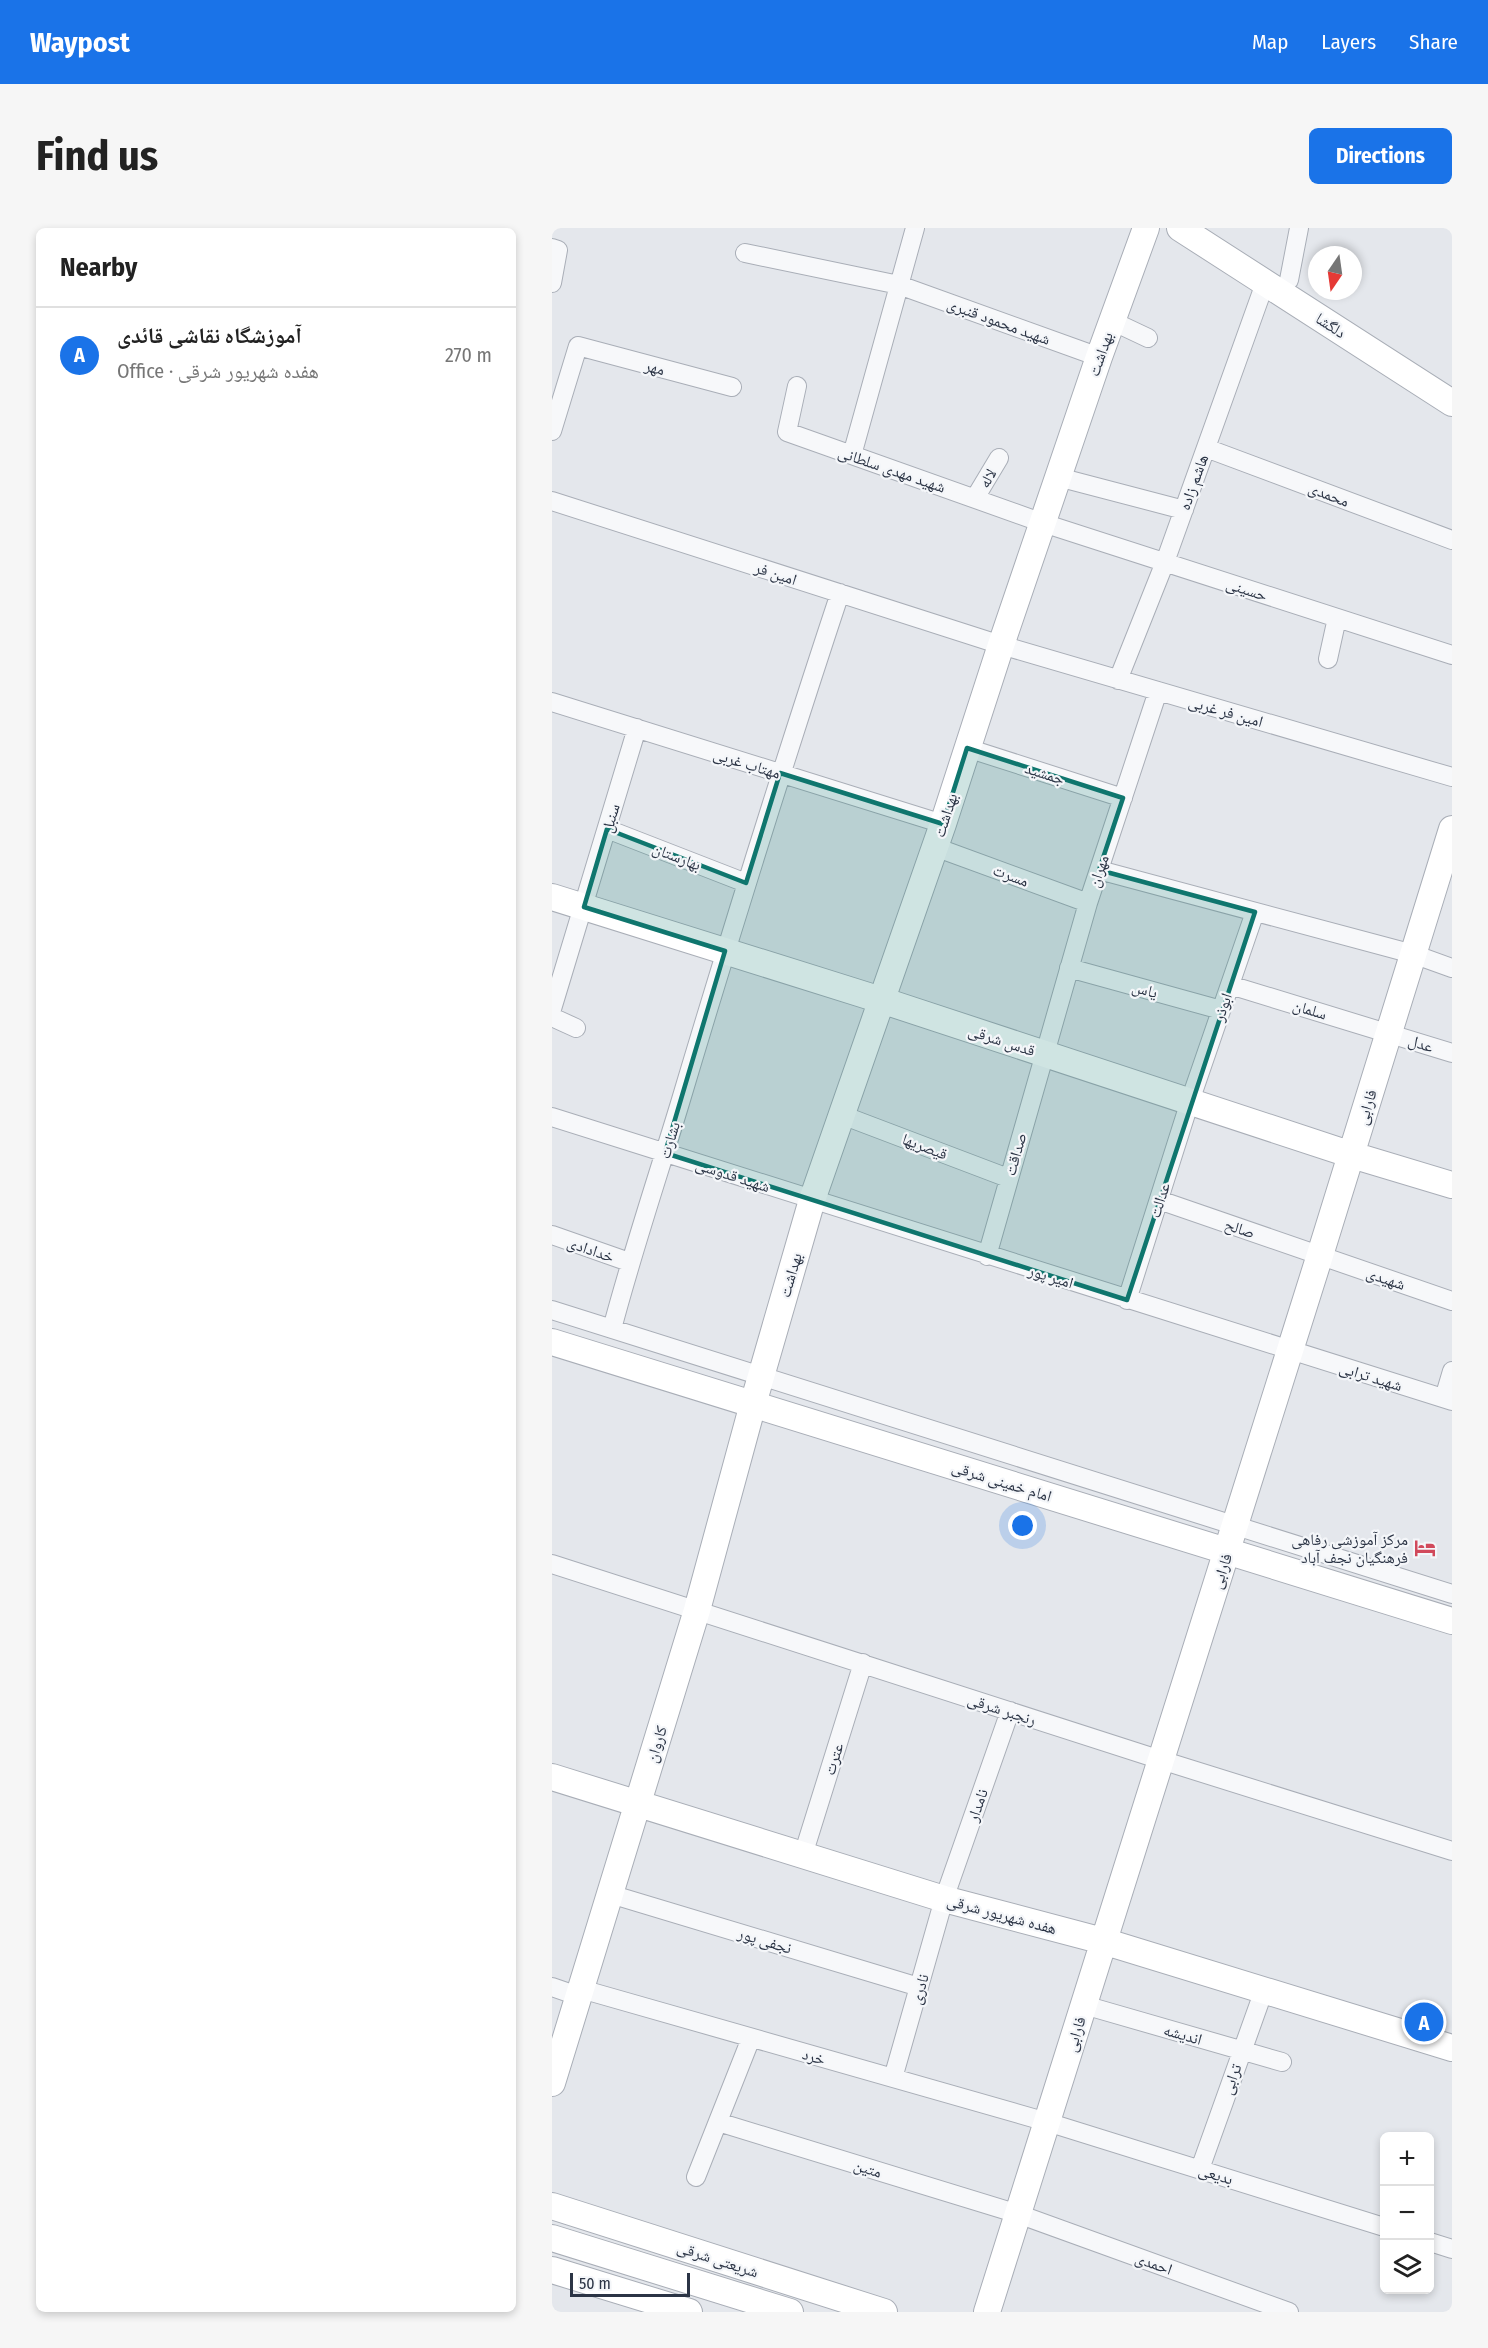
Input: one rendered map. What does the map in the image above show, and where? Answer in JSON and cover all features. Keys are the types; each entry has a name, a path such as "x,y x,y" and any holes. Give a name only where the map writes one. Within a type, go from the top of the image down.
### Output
{"street":[{"path":"852,455 915,228"},
{"name":"بهداشت","path":"753,1404 812,1200 939,836 1000,645 1146,228"},
{"name":"دلگشا","path":"1180,228 1277,281 1452,386"},
{"name":"دلگشا","path":"1212,228 1277,281 1452,403"},
{"name":"هاشم زاده","path":"1118,680 1165,562 1206,448 1299,228"},
{"path":"552,248 558,250 552,283"},
{"name":"شهید محمود قنبری","path":"745,253 899,285 1099,357"},
{"path":"1112,321 1148,338"},
{"name":"مهر","path":"552,431 578,346 732,387"},
{"name":"شهید مهدی سلطانی","path":"797,386 786,432 1043,523"},
{"name":"محمدی","path":"1206,448 1452,540"},
{"name":"لاله","path":"975,498 999,459"},
{"path":"1058,477 1184,510"},
{"name":"امین فر","path":"552,501 1000,645"},
{"name":"حسینی","path":"1043,523 1452,655"},
{"path":"725,951 780,773 840,593"},
{"path":"1328,659 1337,618"},
{"name":"امین فر غربی","path":"1000,645 1452,777"},
{"name":"مهران","path":"1045,1054 1088,903 1158,691"},
{"name":"مهتاب غربی","path":"552,702 780,773 939,836"},
{"name":"سنبل","path":"553,1007 637,728"},
{"name":"جمشید","path":"967,748 1123,798"},
{"name":"فارابی","path":"987,2312 1352,1155 1452,829"},
{"name":"بهارستان","path":"607,830 746,883"},
{"name":"مسرت","path":"939,836 1088,903"},
{"path":"1099,870 1413,954 1452,968"},
{"name":"قدس شرقی","path":"552,897 881,1000 1352,1155 1452,1185"},
{"name":"ابوذر","path":"1190,1101 1255,912"},
{"name":"بشارت","path":"612,1329 629,1262 665,1153 725,951"},
{"name":"یاس","path":"1069,968 1221,1010"},
{"name":"سلمان","path":"1230,985 1389,1033"},
{"path":"553,1007 576,1028"},
{"name":"عدل","path":"1389,1033 1452,1053"},
{"name":"صداقت","path":"987,1256 1045,1054"},
{"name":"عدالت","path":"1127,1300 1190,1101"},
{"name":"قیصریها","path":"842,1115 1008,1178"},
{"name":"شهید قدوسی","path":"552,1117 812,1200"},
{"name":"امیر پور","path":"812,1200 1290,1351"},
{"name":"صالح","path":"1159,1200 1320,1255"},
{"name":"خدادادی","path":"552,1235 629,1262"},
{"name":"شهیدی","path":"1320,1255 1452,1301"},
{"path":"552,1310 1452,1594"},
{"name":"امام خمینی شرقی","path":"552,1342 1452,1621"},
{"name":"شهید ترابی","path":"1290,1351 1448,1400"},
{"path":"1448,1400 1452,1371"},
{"name":"کاروان","path":"552,2083 697,1610 753,1404"},
{"name":"رنجبر شرقی","path":"552,1564 1161,1761 1452,1851"},
{"name":"عترت","path":"803,1855 863,1664"},
{"name":"نامدار","path":"944,1899 1010,1711"},
{"name":"هفده شهریور شرقی","path":"552,1777 944,1899 1103,1941 1452,2048"},
{"name":"نجفی پور","path":"610,1894 919,1987"},
{"name":"نادری","path":"893,2078 944,1899"},
{"name":"خرد","path":"552,1987 751,2037 1047,2122"},
{"name":"ترابی","path":"1200,2169 1264,1990"},
{"name":"اندیشه","path":"1084,2005 1282,2062"},
{"path":"696,2177 751,2037"},
{"name":"متین","path":"718,2122 1018,2214"},
{"name":"بدیعی","path":"1047,2122 1380,2226"},
{"name":"شریعتی شرقی","path":"552,2206 884,2312"},
{"name":"احمدی","path":"1018,2214 1289,2312"},
{"name":"شریعتی شرقی","path":"552,2238 790,2312"},
{"path":"1434,2243 1452,2249"},
{"path":"552,2270 644,2306 689,2312"}],"highlighted area":[{"path":"967,748 1123,798 1099,870 1255,912 1127,1300 665,1153 725,951 584,907 607,829 746,883 780,773 943,824"}],"place":[{"name":"مرکز آموزشی رفاهی فرهنگیان نجف آباد","path":"1425,1548"},
{"name":"آموزشگاه نقاشی قائدی","path":"1424,2022"}]}
